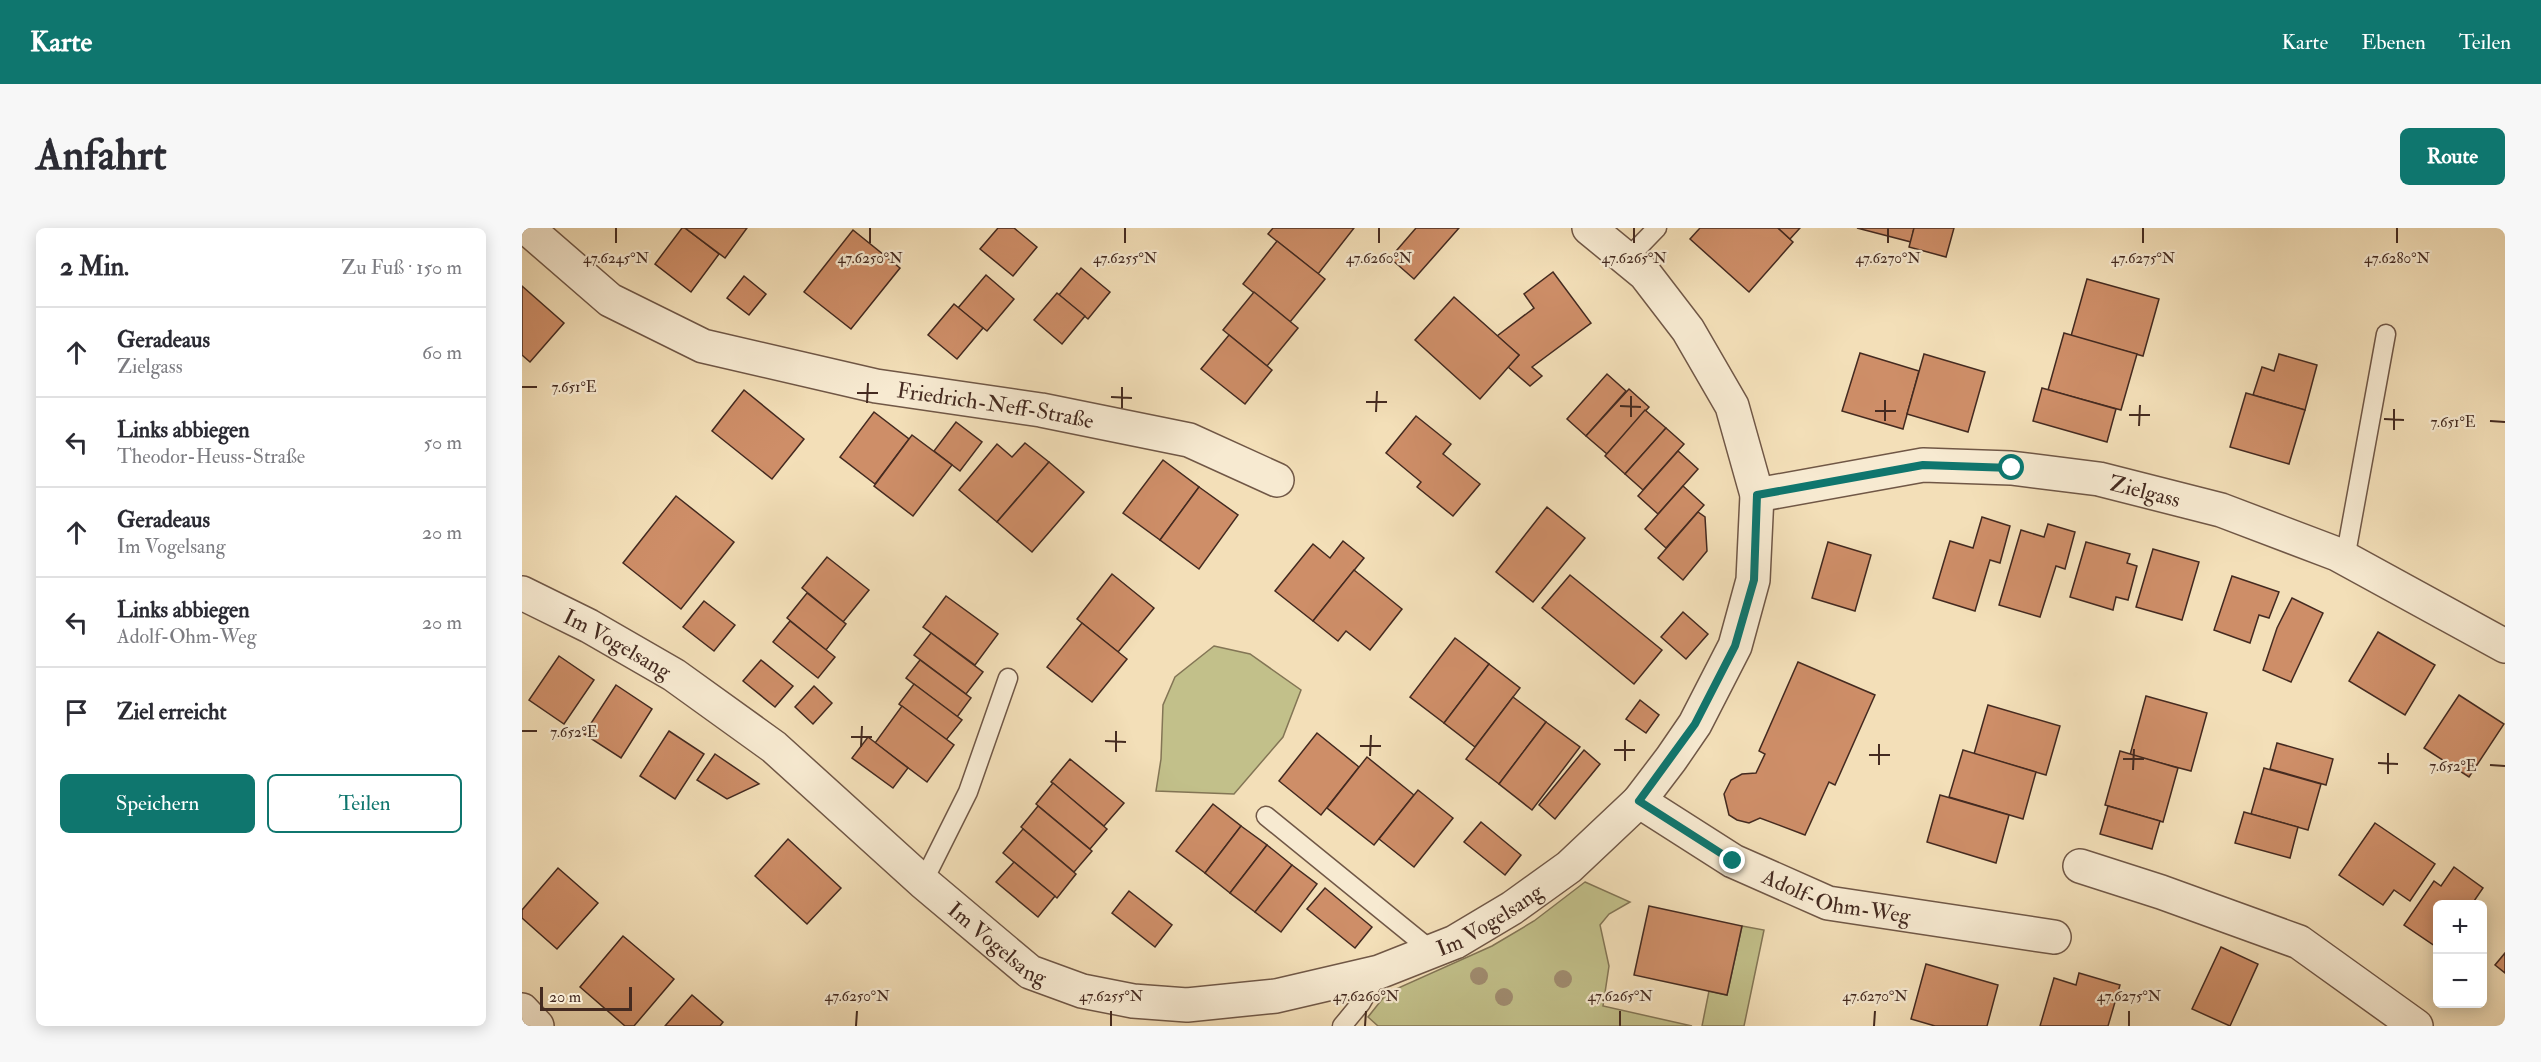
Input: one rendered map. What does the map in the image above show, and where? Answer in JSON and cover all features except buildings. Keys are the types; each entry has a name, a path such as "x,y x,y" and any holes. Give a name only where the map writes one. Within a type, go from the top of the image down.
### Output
{"street":[{"name":"Friedrich-Neff-Straße","path":"527,228 610,300 703,346 876,386 1041,410 1189,440 1277,480"},
{"name":"Im Vogelsang","path":"522,593 589,626 674,675 765,741 923,882 1030,972 1082,991 1133,1001 1187,1005 1276,996 1379,972 1455,942 1512,908 1569,867 1639,801 1695,724 1735,646 1754,580 1757,495 1732,406 1688,330 1645,274 1589,228"},
{"name":"Zielgass","path":"1757,495 1923,465 2012,468 2099,479 2221,510 2345,559 2505,646"},
{"name":"Adolf-Ohm-Weg","path":"1639,801 1733,861 1828,903 2054,937"},
{"path":"2080,866 2161,892 2299,942 2416,1026"},
{"path":"522,1010 537,1026"}],"lane":[{"path":"1627,259 1657,228"},
{"path":"2345,559 2386,334"},
{"path":"923,882 968,792 1008,678"},
{"path":"1266,816 1432,951"},
{"path":"1342,1026 1361,1003 1379,972"}],"shaded area":[{"path":"1214,646 1250,654 1301,690 1283,737 1234,794 1156,791 1161,759 1163,705 1175,677"},
{"path":"1585,882 1630,902 1609,914 1600,925 1609,966 1603,1006 1692,1026 1378,1026 1368,1017 1387,993 1492,946 1534,921"},
{"path":"1742,926 1764,930 1744,1026 1702,1026 1709,991 1727,995"}],"route":[{"path":"1733,861 1639,801 1695,724 1735,646 1754,580 1757,495 1923,465 2012,468"}]}
